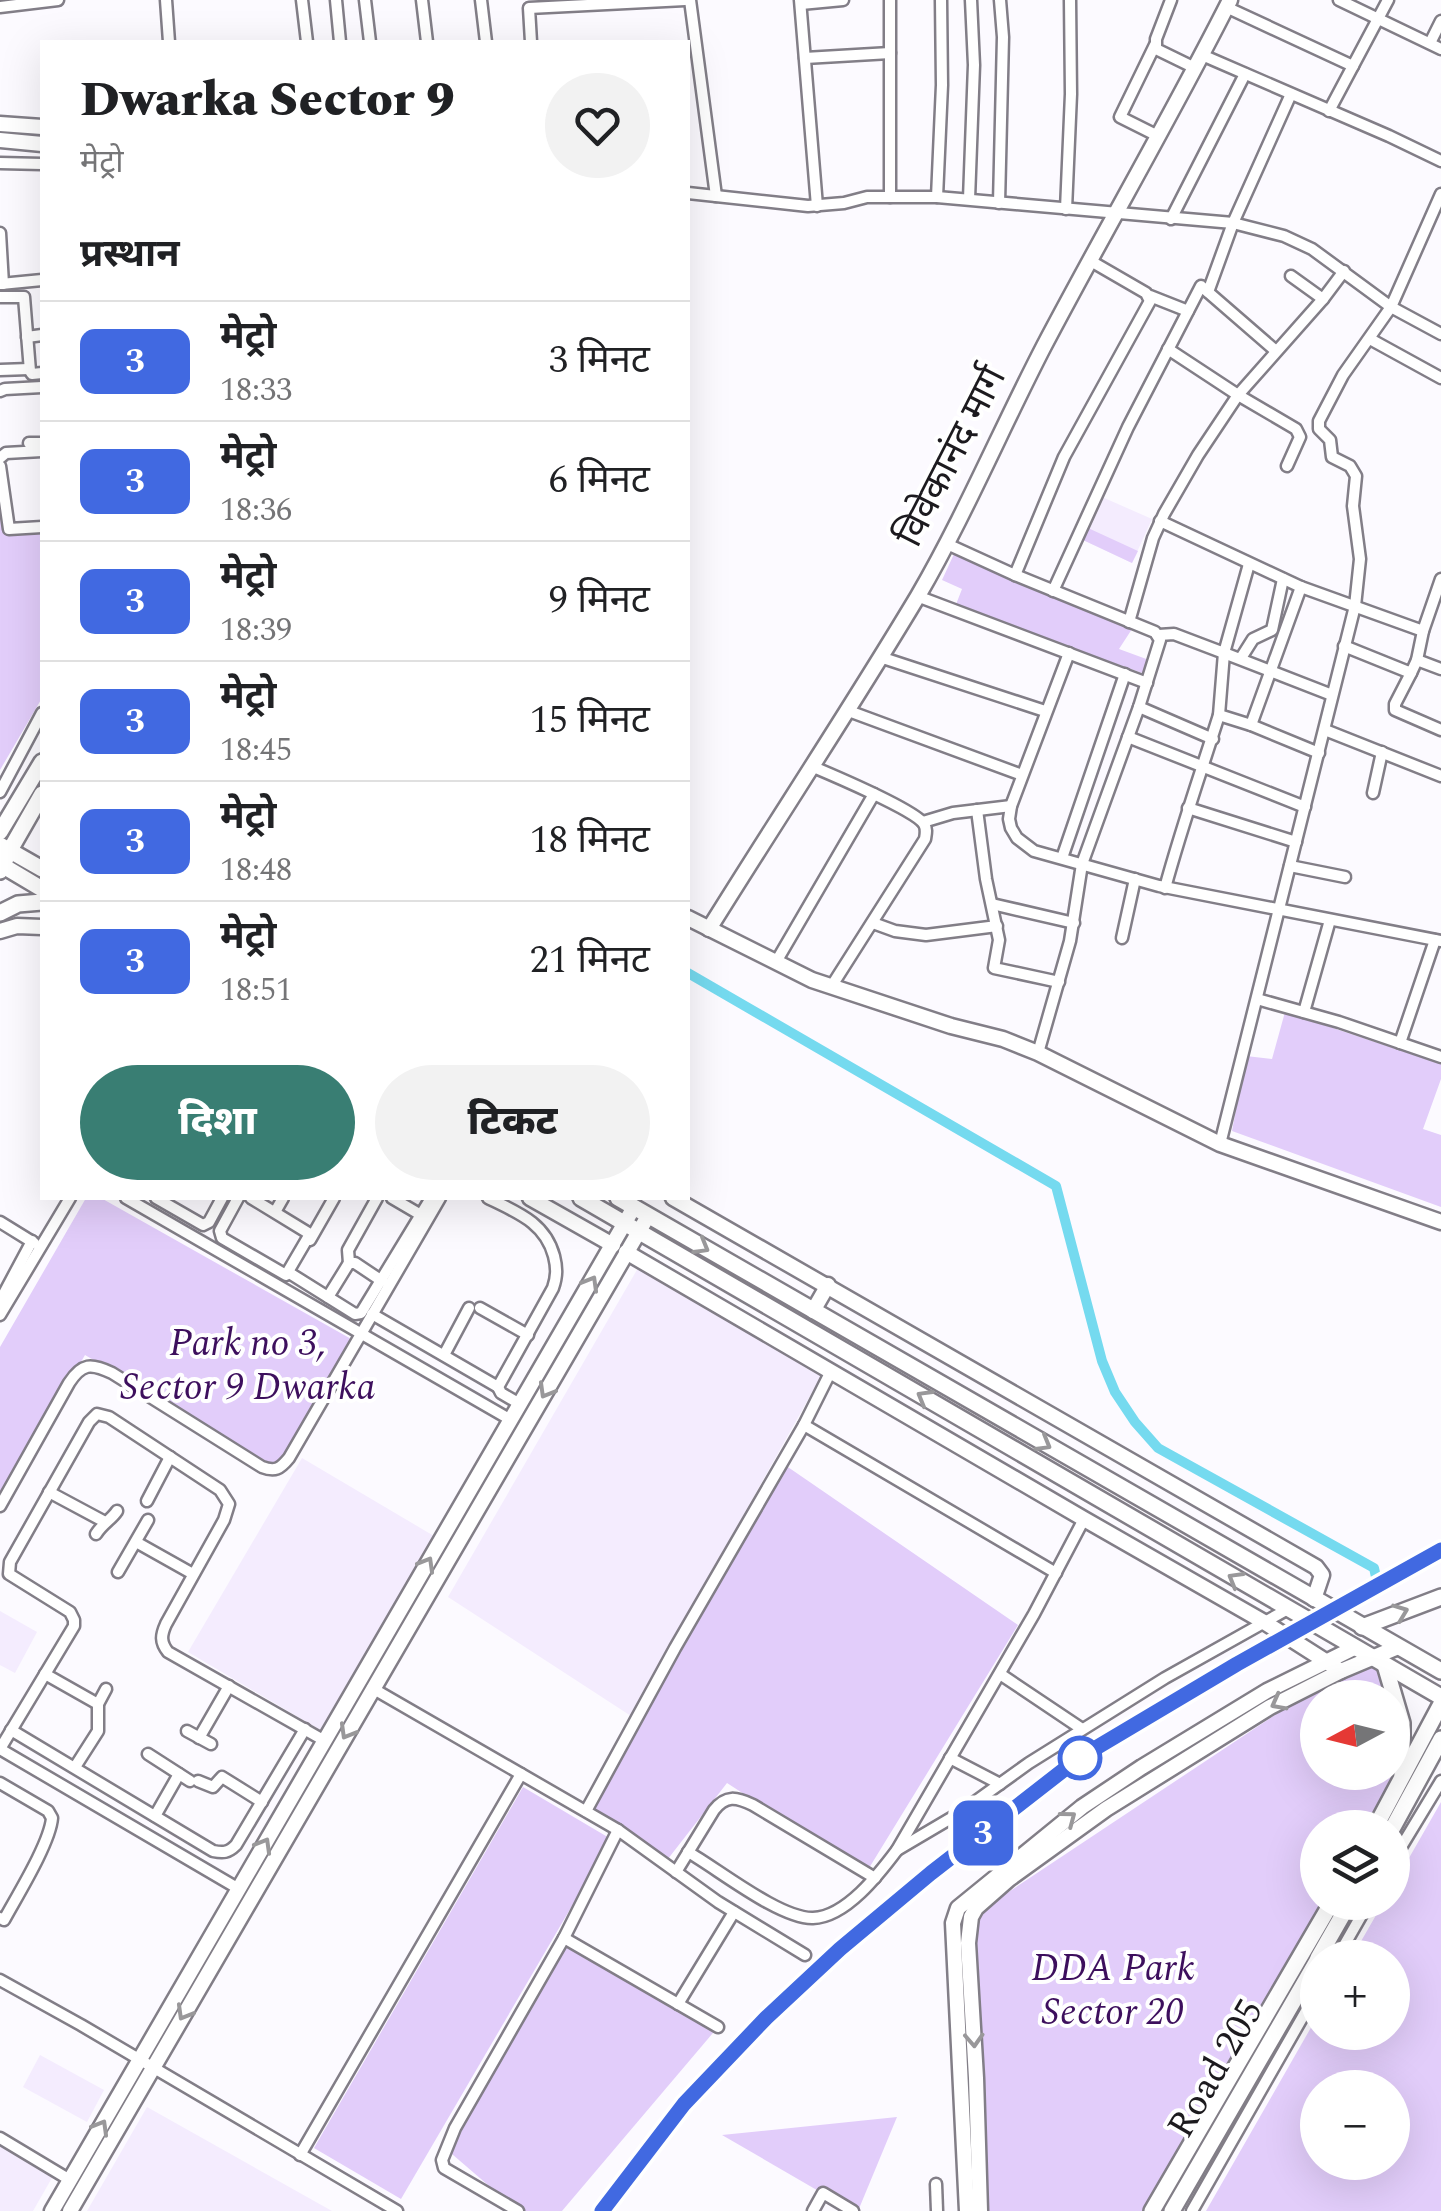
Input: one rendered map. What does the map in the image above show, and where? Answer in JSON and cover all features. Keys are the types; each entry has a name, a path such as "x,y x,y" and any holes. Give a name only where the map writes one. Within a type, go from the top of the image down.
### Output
{"main road":[{"path":"0,832 40,765"},
{"path":"40,797 5,847 1,867 40,888"},
{"path":"5,847 40,867"},
{"path":"0,914 18,904 40,902"},
{"path":"585,1200 1379,1661 1441,1701 1410,1763"},
{"path":"622,1200 1441,1672"},
{"path":"1362,1627 1441,1597"},
{"path":"1379,1661 1386,1680"},
{"path":"1403,1810 1441,1739"},
{"path":"1420,1780 1441,1765"},
{"name":"Road 205","path":"1152,2211 1322,1920"},
{"name":"Road 205","path":"1172,2211 1300,1989"}],"street":[{"path":"2,4 58,0"},
{"path":"166,0 169,40"},
{"path":"302,0 307,40"},
{"path":"336,0 340,40"},
{"path":"365,0 370,40"},
{"path":"422,0 427,40"},
{"path":"481,0 486,40"},
{"path":"531,40 529,8 687,0 716,196"},
{"path":"817,206 800,2 843,0"},
{"path":"890,0 890,197"},
{"path":"936,197 941,0"},
{"path":"969,199 974,65 971,0"},
{"path":"999,203 1003,37 1000,0"},
{"path":"1066,209 1070,0"},
{"path":"1158,136 1120,117 1171,0"},
{"path":"1339,0 1436,46 1441,22"},
{"path":"1330,110 1388,0"},
{"path":"1228,4 1353,66"},
{"name":"विवेकानंद मार्ग","path":"710,929 947,544 1089,260 1228,4"},
{"path":"1154,44 1158,52 1245,74 1441,161"},
{"path":"805,58 890,53"},
{"path":"1171,219 1245,74"},
{"path":"1208,292 1291,94"},
{"path":"0,124 40,127"},
{"path":"40,144 3,141 2,163 40,164"},
{"path":"690,193 817,206 867,197 936,197 1234,223 1312,248 1391,307 1441,334"},
{"path":"1220,1144 1355,606 1360,559 1353,506 1356,476 1350,466 1332,456 1330,440 1318,425 1343,375 1391,307 1441,194"},
{"path":"1427,228 1441,235"},
{"path":"0,233 2,284 40,280"},
{"path":"1089,260 1150,296 1188,311"},
{"path":"1130,622 1160,521 1198,455 1238,396 1344,271"},
{"path":"1291,276 1323,300"},
{"path":"1054,591 1128,427 1200,286 1276,351"},
{"path":"1014,575 1064,457 1147,308 1150,296"},
{"path":"0,297 24,297 29,368 32,374 40,374"},
{"path":"27,336 40,335"},
{"path":"1370,338 1441,378"},
{"path":"1168,349 1299,432 1287,466"},
{"path":"0,370 29,368"},
{"path":"0,391 40,387"},
{"path":"29,444 40,443"},
{"path":"0,458 6,453 40,451"},
{"path":"0,466 8,528 40,527"},
{"path":"1160,521 1301,587 1425,626 1441,624"},
{"path":"947,544 1159,635 1174,634 1332,695"},
{"path":"1165,888 1213,739 1224,652 1249,564"},
{"path":"1240,658 1253,638 1272,630 1283,578"},
{"path":"1441,579 1417,660 1395,704 1395,710 1441,730"},
{"path":"1251,725 1301,587"},
{"path":"917,596 1147,682"},
{"path":"1232,627 1260,635"},
{"path":"1038,1053 1074,923 1082,864 1160,646 1159,635"},
{"path":"1344,646 1411,673"},
{"path":"1069,653 1012,806 1010,828 1017,838 1034,851 1165,888 1438,941 1400,1042"},
{"path":"880,657 1045,711"},
{"path":"1417,660 1441,668"},
{"path":"1062,858 1125,674"},
{"path":"1139,707 1213,739"},
{"path":"846,710 1022,775"},
{"path":"1219,715 1319,753"},
{"path":"0,792 40,717"},
{"path":"1325,730 1441,776"},
{"path":"1128,737 1305,807"},
{"path":"1373,793 1382,752"},
{"path":"811,766 874,794 923,822 926,829 926,839 831,987"},
{"path":"776,962 874,794"},
{"path":"923,822 953,813 1012,806"},
{"path":"1188,808 1296,842"},
{"path":"977,810 997,926 994,968 1059,982"},
{"path":"1290,866 1345,877"},
{"path":"1122,938 1135,879"},
{"path":"992,904 1074,923"},
{"path":"690,919 831,987 1038,1053 1220,1144 1441,1222"},
{"path":"1304,1012 1330,920"},
{"path":"873,923 911,935 997,926"},
{"path":"0,931 17,926 40,927"},
{"path":"1257,998 1441,1057"},
{"path":"0,1301 35,1244 68,1200"},
{"path":"129,1200 511,1420"},
{"path":"159,1200 201,1225"},
{"path":"194,1237 201,1225 209,1222 221,1200"},
{"path":"237,1200 220,1232 222,1238 286,1275 310,1234 254,1200"},
{"path":"275,1212 283,1200"},
{"path":"283,1288 333,1200"},
{"path":"350,1263 342,1247 376,1200"},
{"path":"395,1200 421,1215"},
{"path":"291,1274 359,1314 431,1200"},
{"path":"0,1506 69,1383 86,1366 112,1374 271,1470 281,1468 439,1200"},
{"path":"492,1200 534,1223 544,1233 551,1244 556,1278 498,1387"},
{"path":"534,1200 1264,1622 1342,1671"},
{"path":"677,1200 1316,1568 1322,1581 1314,1599"},
{"path":"52,2211 372,1688 641,1211"},
{"path":"544,1233 557,1213"},
{"path":"0,1222 35,1244"},
{"path":"0,1315 35,1244"},
{"path":"70,2211 239,1889 520,1404 620,1248"},
{"path":"328,1297 350,1263"},
{"path":"350,1263 382,1280"},
{"path":"814,1311 828,1285"},
{"path":"441,1354 471,1307 528,1335"},
{"path":"372,1314 498,1387 520,1404"},
{"path":"586,1811 831,1371"},
{"path":"239,1889 0,1749 71,1632 74,1620 70,1612 14,1578 8,1568 97,1414 110,1418 220,1490 229,1504 224,1520 166,1624 162,1644 168,1652 325,1741"},
{"path":"953,1442 964,1420"},
{"path":"804,1425 1056,1572"},
{"path":"147,1501 170,1457"},
{"path":"49,1492 104,1522"},
{"path":"96,1534 117,1511"},
{"path":"688,1852 784,1910 809,1918 837,1911 875,1878 897,1850 1000,1674 1084,1519"},
{"path":"118,1572 148,1520"},
{"path":"136,1542 194,1574"},
{"path":"897,1850 1165,1678 1288,1609"},
{"path":"980,2211 968,1944 976,1908 1106,1809 1270,1707 1342,1671 1379,1661 1398,1647"},
{"path":"967,2211 954,1923 958,1908 1082,1807 1142,1766 1267,1691 1354,1648"},
{"path":"45,1674 114,1724"},
{"path":"1000,1674 1082,1730"},
{"path":"186,1731 205,1741 229,1686"},
{"path":"372,1688 618,1830 734,1912 805,1955"},
{"path":"75,1767 98,1731 98,1709 106,1689"},
{"path":"11,1730 222,1852 236,1845 304,1729"},
{"path":"148,1754 212,1787 229,1766"},
{"path":"950,1758 1000,1784"},
{"path":"300,2155 521,1774"},
{"path":"155,1816 189,1778"},
{"path":"222,1778 262,1802"},
{"path":"1410,1832 1441,1781"},
{"path":"0,1783 48,1811 52,1818 50,1831 1,1921"},
{"path":"676,1872 708,1818 721,1802 734,1798 753,1805 875,1878"},
{"path":"518,2211 444,2168 442,2160 454,2128 564,1938 618,1830"},
{"path":"678,2004 734,1912"},
{"path":"564,1938 718,2027"},
{"path":"0,1980 397,2211"},
{"path":"1192,2211 1300,2022"},
{"path":"0,2138 70,2180"},
{"path":"936,2184 937,2211"},
{"path":"813,2211 822,2193 853,2211"}],"shaded area":[{"path":"1102,497 1152,519 1132,563 1083,540"},
{"path":"638,1268 824,1371 631,1716 448,1597"},
{"path":"302,1458 434,1536 320,1730 188,1652"},
{"path":"0,1611 37,1632 15,1673 0,1665"},
{"path":"40,2055 104,2090 87,2122 23,2087"},
{"path":"147,2107 332,2211 87,2211"},
{"path":"0,2145 53,2176 33,2211 0,2211"}],"green space":[{"path":"0,484 5,530 40,531 40,701 0,770"},
{"path":"1088,528 1138,551 1132,563 1083,540"},
{"path":"954,554 1132,629 1119,649 1149,660 1145,674 955,607 962,589 942,580"},
{"path":"1285,1012 1441,1064 1441,1079 1423,1129 1441,1135 1441,1207 1232,1131 1246,1056 1272,1059"},
{"name":"Park no 3, Sector 9 Dwarka","path":"85,1200 105,1200 353,1340 281,1470 85,1355 0,1501 0,1347"},
{"path":"782,1463 1018,1625 866,1873 727,1783 664,1864 586,1811"},
{"name":"DDA Park Sector 20","path":"1374,1658 1387,1680 1327,1680"},
{"name":"DDA Park Sector 20","path":"1300,1698 1300,1790 1395,1790 1383,1810 1300,1810 1300,1920 1318,1920 1306,1940 1300,1940 1300,1949 1142,2211 981,2211 971,1917"},
{"path":"523,1787 611,1839 401,2199 314,2148"},
{"path":"1441,1802 1441,2211 1206,2211 1300,2047 1300,2050 1410,2050 1410,1940 1362,1940 1373,1920 1410,1920 1410,1856"},
{"path":"564,1938 718,2027 562,2211 518,2211 445,2148"},
{"path":"897,2117 858,2211 722,2135"}],"waterway":[{"path":"690,974 1056,1186 1102,1361 1115,1392 1135,1422 1158,1448 1374,1568 1376,1577"}],"railway":[{"path":"602,2211 684,2104 766,2018 931,1873 1079,1758 1441,1550"}],"metro line":[{"name":"3","path":"602,2211 684,2104 766,2018 931,1873 1079,1758 1441,1550"}]}
